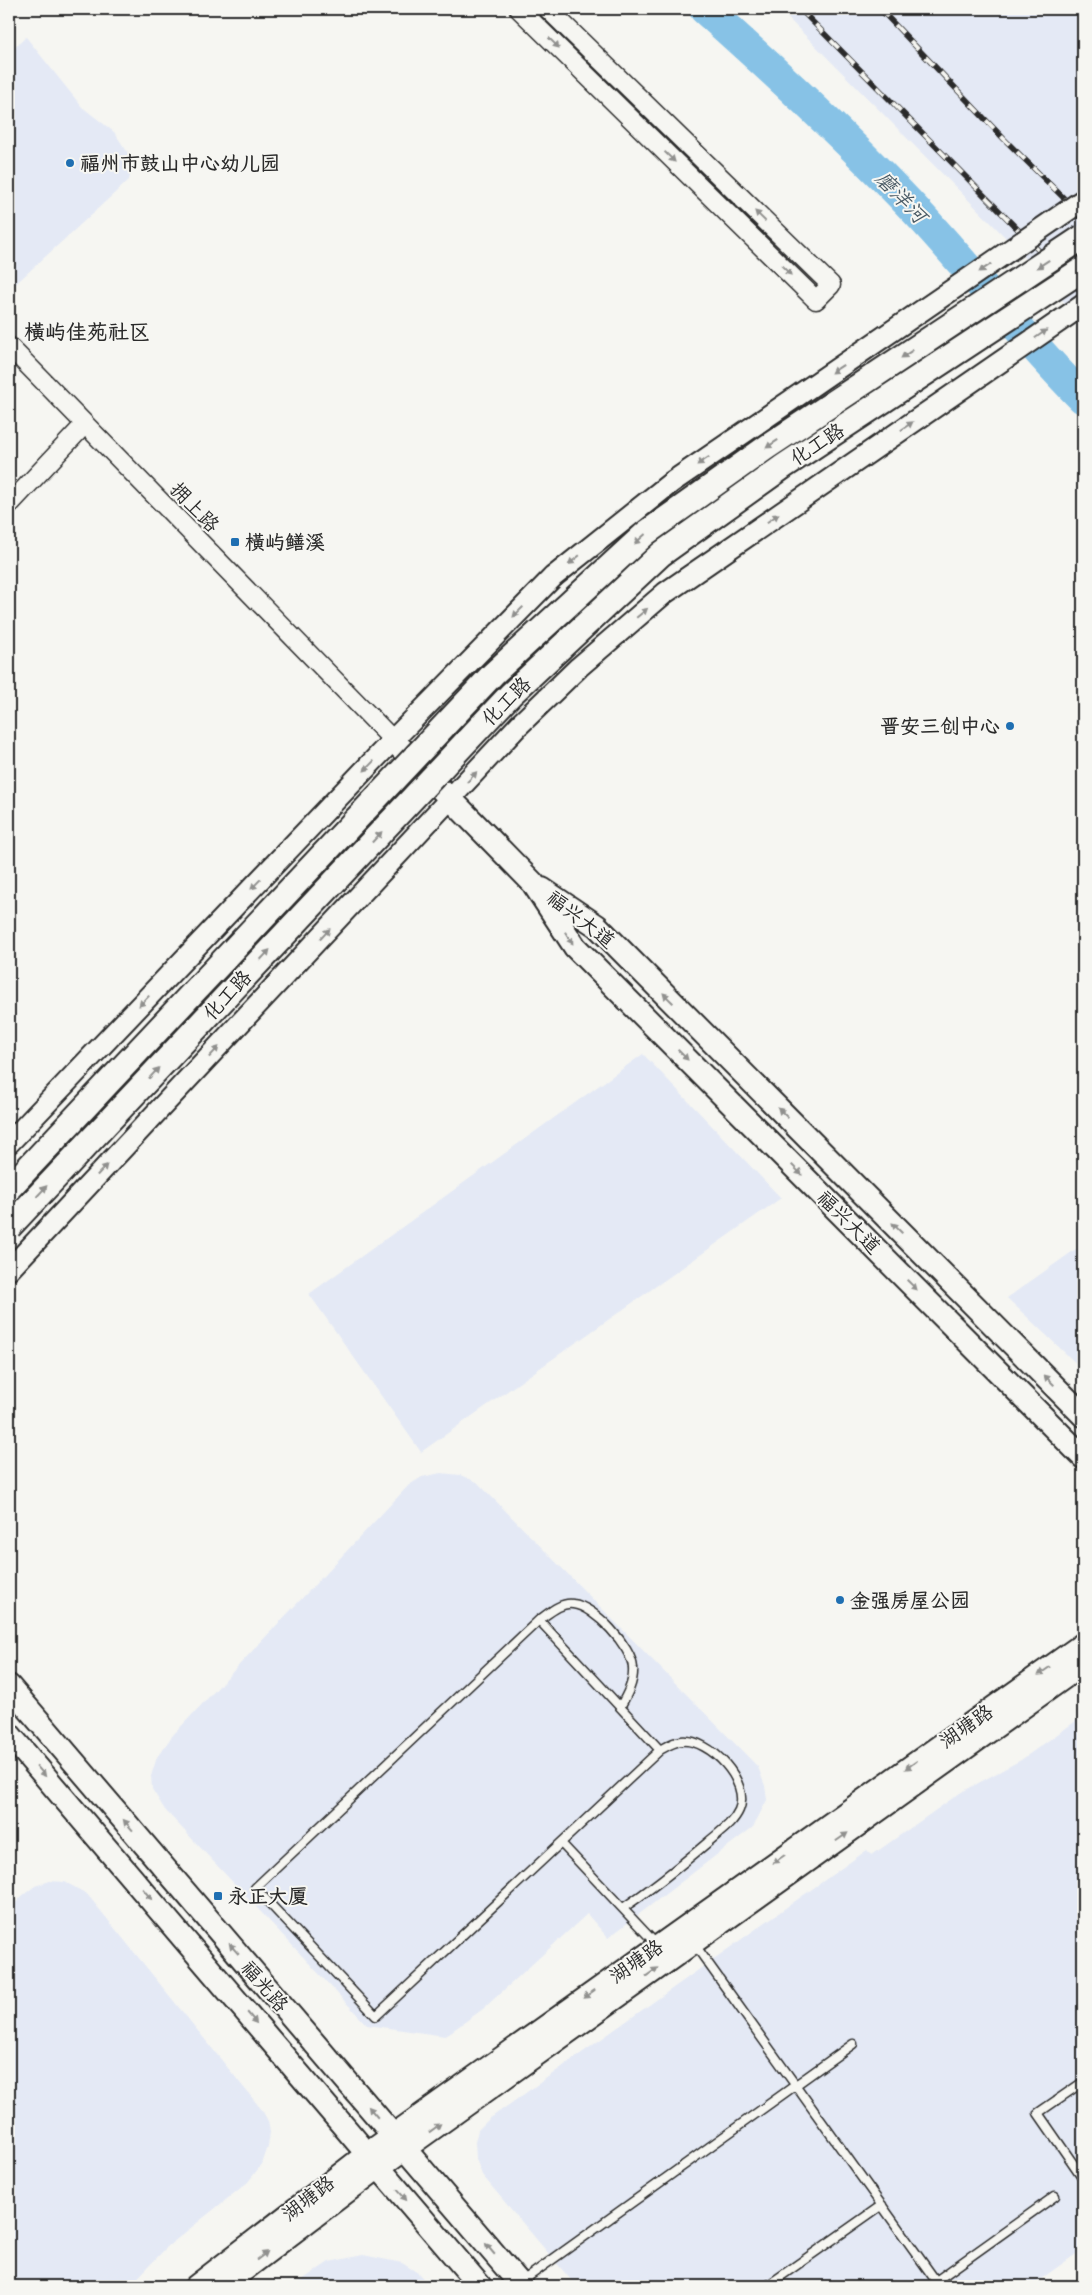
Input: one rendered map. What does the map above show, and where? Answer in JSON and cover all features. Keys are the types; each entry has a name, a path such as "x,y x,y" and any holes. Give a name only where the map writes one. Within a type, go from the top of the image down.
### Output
{"highway":[{"name":"化工路","path":"9,1188 492,674 646,533 767,447 1083,237"},
{"name":"化工路","path":"9,1227 511,694 661,554 784,466 1083,269"}],"main road":[{"path":"9,1143 393,740 553,577 672,482 1083,200"},
{"path":"9,1270 519,725 604,645 665,593 1083,305"},
{"path":"393,740 533,883"},
{"name":"福兴大道","path":"533,883 597,926 1083,1415"},
{"name":"福兴大道","path":"533,883 575,947 1083,1456"},
{"name":"湖塘路","path":"399,2142 658,1945 1083,1643"},
{"name":"湖塘路","path":"195,2286 399,2142 693,1943 1083,1665"},
{"path":"9,1681 16,1695"},
{"name":"福光路","path":"16,1695 520,2285"},
{"name":"福光路","path":"9,1734 480,2286"},
{"name":"湖塘路","path":"224,2286 373,2160"}],"street":[{"path":"519,9 816,300 831,285 548,9"},
{"name":"拥上路","path":"9,346 393,740"},
{"path":"9,505 85,424"}],"lane":[{"path":"620,1707 633,1679 633,1666 623,1643 595,1613 572,1603 560,1606 539,1620 256,1888 376,2016 660,1750 680,1741 692,1742 714,1753 737,1779 741,1788 741,1804 728,1825 665,1879 623,1908"},
{"path":"539,1620 660,1750"},
{"path":"561,1843 658,1945"},
{"path":"693,1943 936,2281 1055,2196"},
{"path":"520,2285 853,2044"},
{"path":"1083,2082 1038,2113 1083,2178"},
{"path":"767,2286 882,2206"}],"shaded area":[{"path":"779,9 1083,9 1083,323 1010,242"},
{"name":"福州市鼓山中心幼儿园","path":"26,37 82,107 114,132 130,156 132,169 129,180 9,290 9,53"},
{"path":"643,1054 781,1198 421,1452 309,1294"},
{"path":"1083,1244 1083,1370 1007,1298"},
{"path":"441,1473 460,1475 477,1482 758,1767 765,1786 767,1800 753,1827 608,1938 587,1914 483,2009 445,2036 367,2025 165,1810 152,1789 151,1776 157,1757 173,1735 409,1485 422,1477"},
{"path":"1083,1716 1083,2249 1031,2286 576,2286 482,2175 476,2159 475,2142 478,2130 489,2119 867,1850 872,1855 960,1793 1021,1760"},
{"path":"50,1881 65,1882 87,1894 262,2110 268,2121 270,2132 268,2147 262,2164 248,2182 167,2247 130,2286 9,2286 9,1910 35,1886"},
{"path":"363,2255 402,2263 418,2273 430,2286 293,2286 329,2262"}],"waterway":[{"name":"磨洋河","path":"705,9 813,108 891,185 937,234 1061,376 1083,398"}],"railway":[{"path":"800,9 1083,293"},
{"path":"880,9 1004,139 1083,217"}],"place":[{"name":"福州市鼓山中心幼儿园","path":"70,163"},
{"name":"横屿鳝溪","path":"235,542"},
{"name":"晋安三创中心","path":"1010,726"},
{"name":"金强房屋公园","path":"840,1600"},
{"name":"永正大厦","path":"218,1896"}],"district":[{"name":"横屿佳苑社区","path":"87,332"}]}
